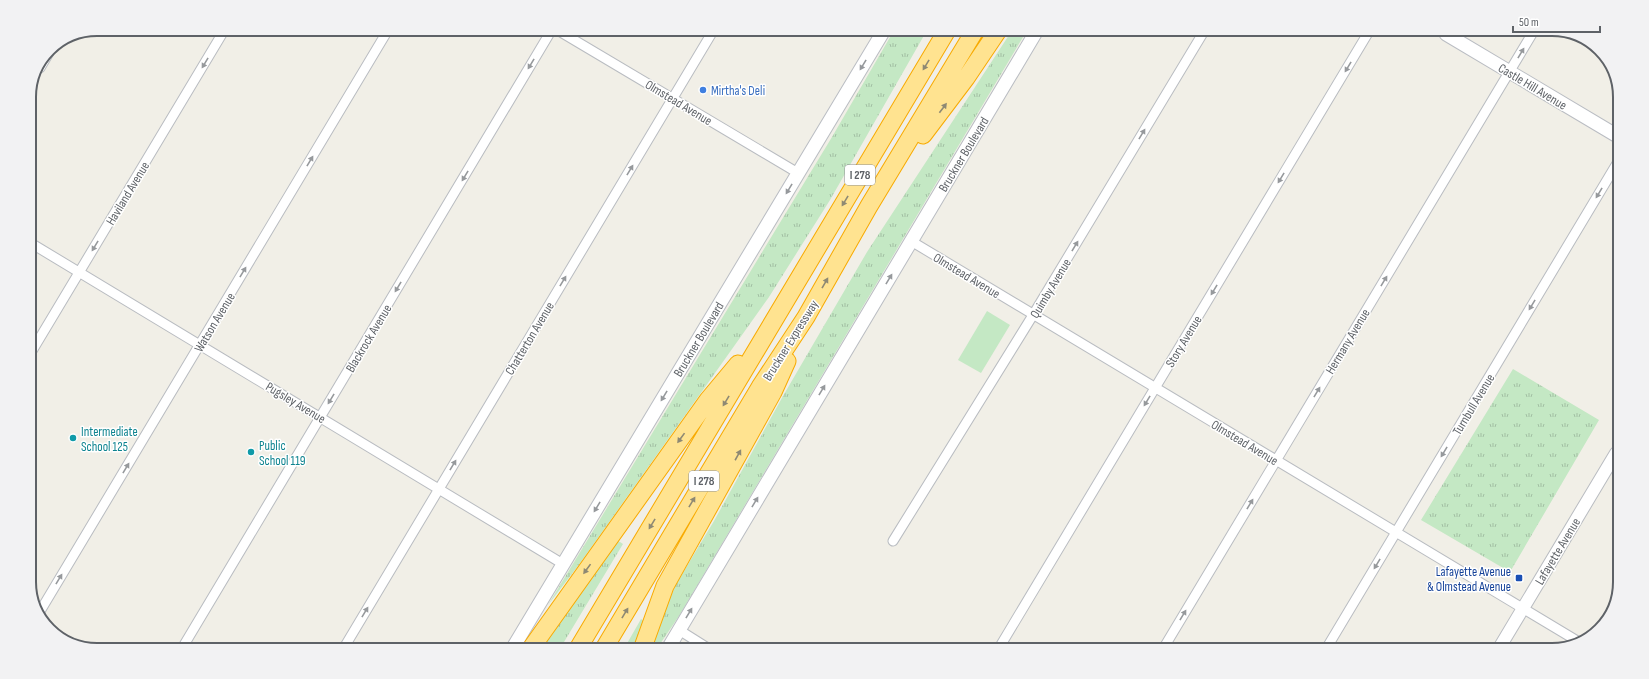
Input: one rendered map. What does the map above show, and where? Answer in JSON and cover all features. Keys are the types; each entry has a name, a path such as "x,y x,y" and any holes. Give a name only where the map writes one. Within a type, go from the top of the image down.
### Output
{"highway":[{"name":"Bruckner Expressway","path":"581,643 944,36"},
{"name":"Bruckner Expressway","path":"607,643 760,388 806,317 869,206 972,36"},
{"path":"869,206 966,78 994,36"},
{"path":"644,643 665,586 773,392 806,317"},
{"path":"534,643 708,400 775,319"}],"main road":[{"name":"Bruckner Boulevard","path":"516,643 881,36"},
{"name":"Bruckner Boulevard","path":"671,643 1034,36"},
{"name":"Castle Hill Avenue","path":"1449,36 1613,133"}],"street":[{"name":"Haviland Avenue","path":"36,344 221,36"},
{"name":"Watson Avenue","path":"42,608 384,36"},
{"name":"Blackrock Avenue","path":"185,643 548,36"},
{"name":"Olmstead Avenue","path":"567,36 798,173"},
{"name":"Chatterton Avenue","path":"347,643 710,36"},
{"name":"Quimby Avenue","path":"893,541 1033,315 1201,36"},
{"name":"Story Avenue","path":"1002,643 1366,36"},
{"name":"Hermany Avenue","path":"1167,643 1531,36"},
{"name":"Turnbull Avenue","path":"1330,643 1613,170"},
{"name":"Olmstead Avenue","path":"911,241 1574,639"},
{"name":"Pugsley Avenue","path":"36,246 563,564"},
{"name":"Lafayette Avenue","path":"1502,643 1613,458"},
{"path":"679,630 700,643"}],"green space":[{"path":"891,36 924,36 830,200 769,297 578,566 548,605 832,137"},
{"path":"1008,36 1024,36 679,616 661,643 651,643 676,584 714,521 783,396 867,252"},
{"path":"987,311 1010,325 981,373 958,360"},
{"path":"1513,369 1599,420 1510,572 1421,520"},
{"path":"617,540 623,544 563,643 544,643"},
{"path":"641,619 644,621 636,643 627,643"}],"place":[{"name":"Mirtha's Deli","path":"703,90"},
{"name":"Intermediate School 125","path":"73,438"},
{"name":"Public School 119","path":"251,452"},
{"name":"Lafayette Avenue & Olmstead Avenue","path":"1519,578"}]}
